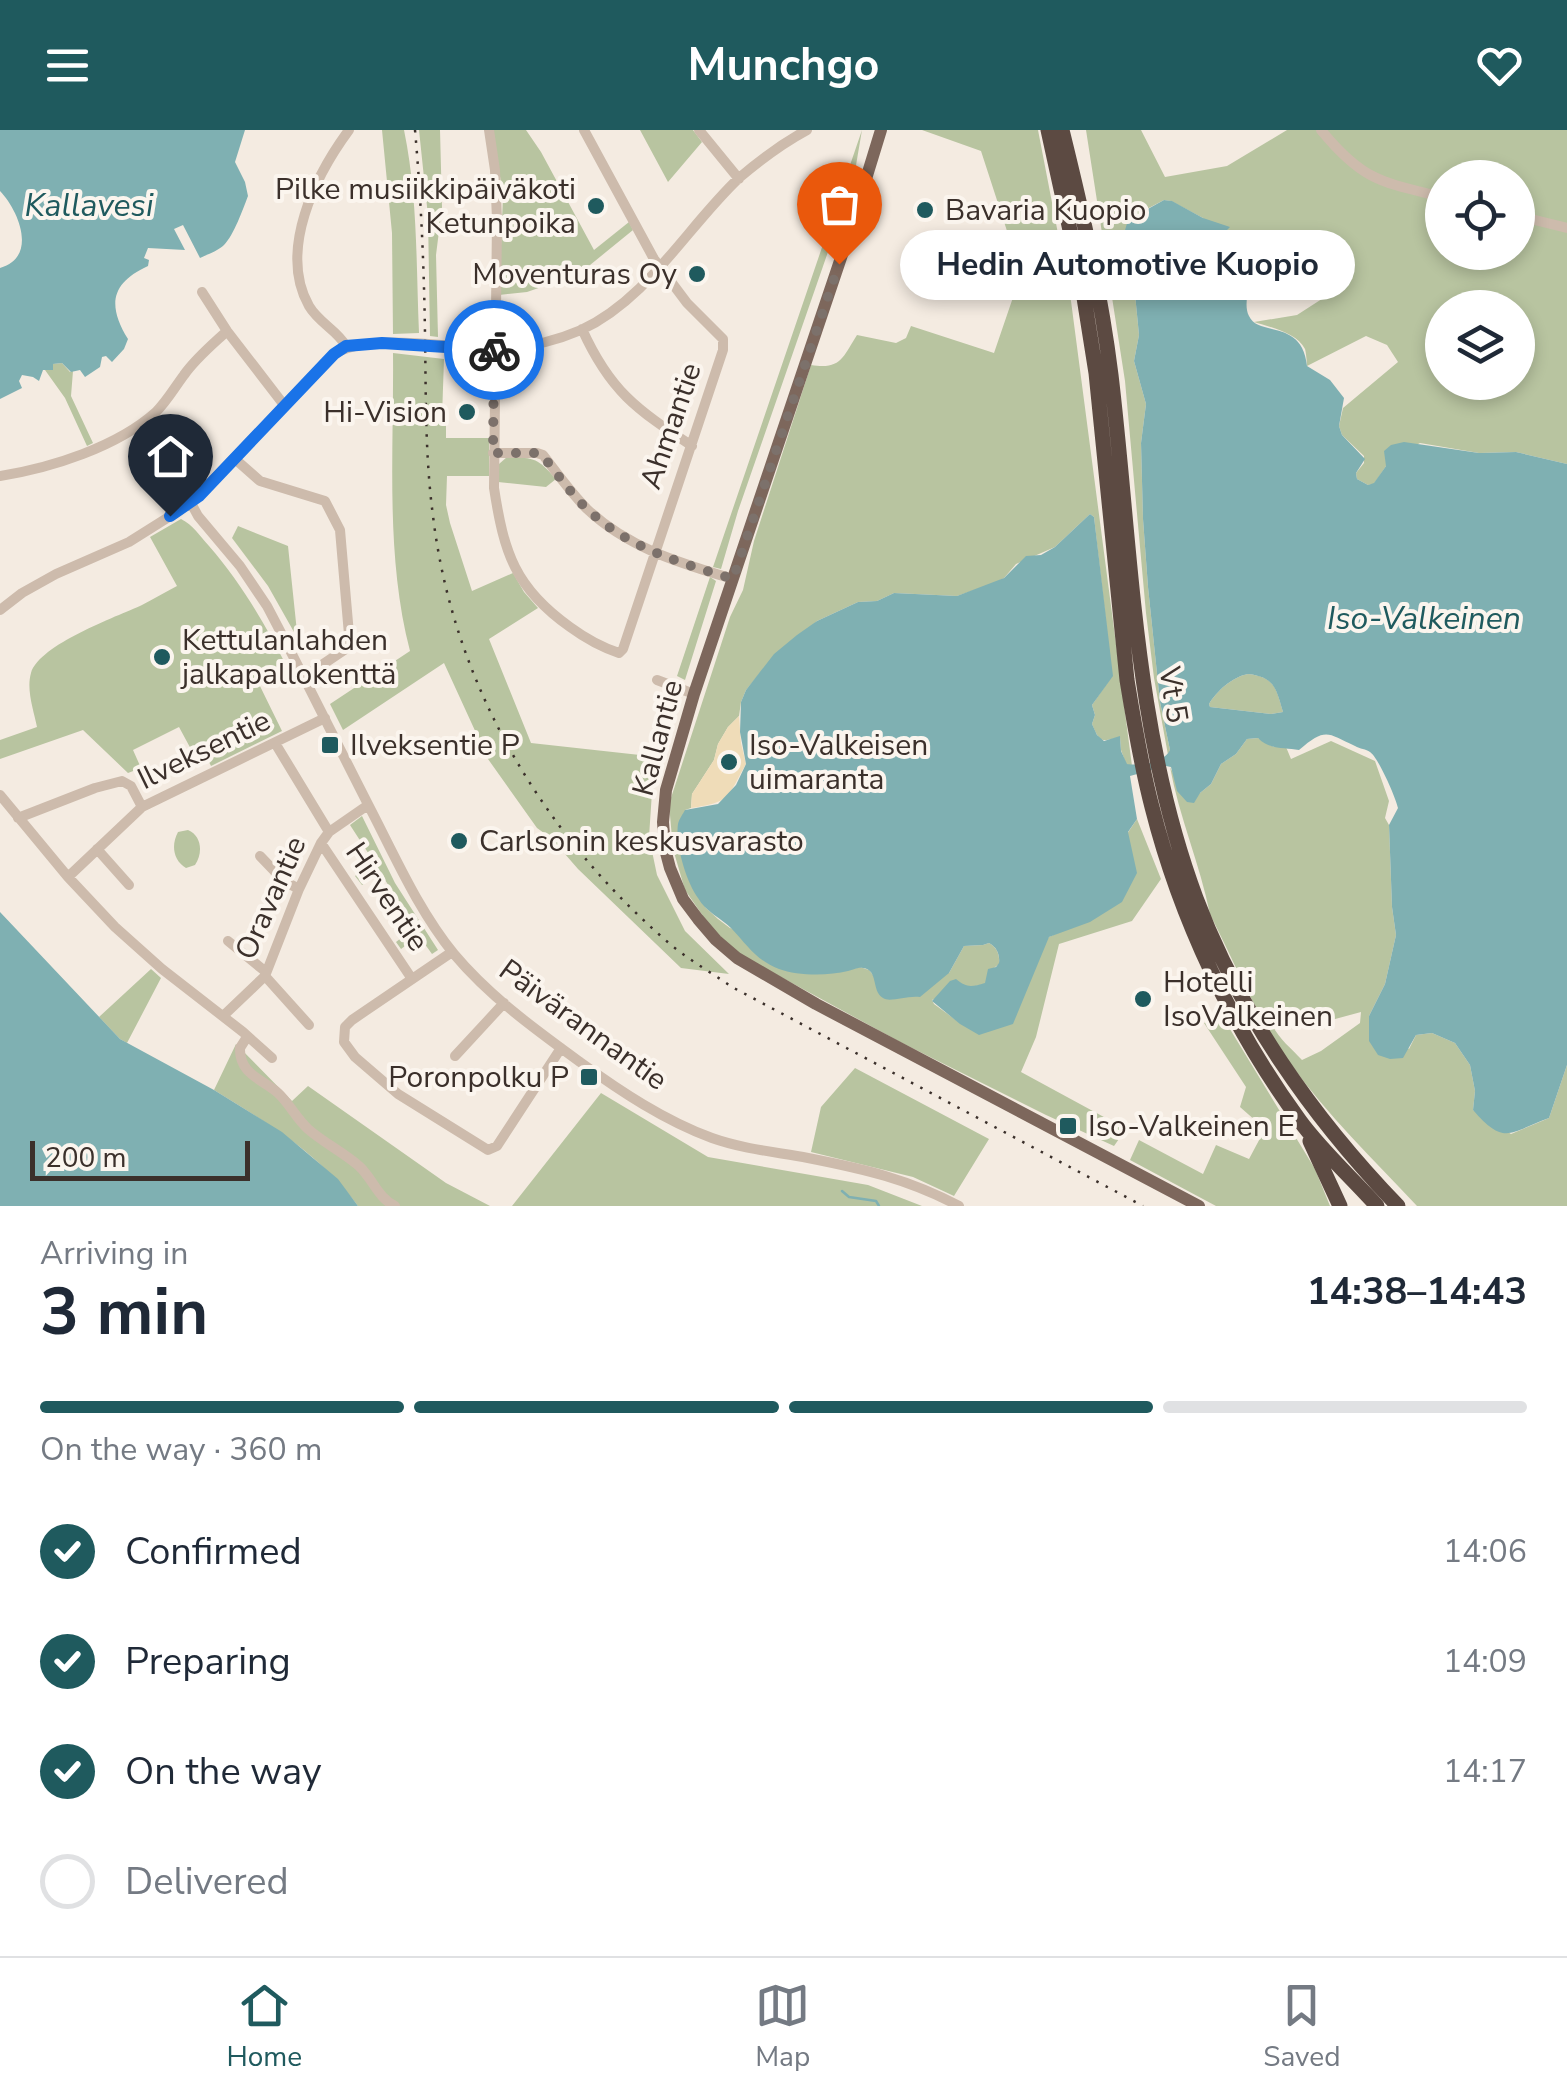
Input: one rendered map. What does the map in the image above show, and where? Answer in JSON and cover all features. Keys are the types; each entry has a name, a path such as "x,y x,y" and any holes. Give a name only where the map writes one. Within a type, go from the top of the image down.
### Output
{"highway":[{"name":"Vt 5","path":"1048,130 1082,285 1096,373 1127,680 1150,766 1197,900 1250,1012 1331,1132 1398,1206"},
{"name":"Vt 5","path":"1062,130 1096,282 1110,372 1150,766 1168,860 1202,948 1235,1018 1302,1124 1377,1206"},
{"path":"1302,1124 1340,1206"}],"main road":[{"name":"Kallantie","path":"881,130 694,694 666,790 664,850 683,899 716,940 737,958 788,989 1199,1206"}],"street":[{"path":"346,346 308,305 299,277 298,250 314,190 349,130"},
{"path":"489,130 497,220 493,453 542,455 588,510 627,539 654,554 733,579"},
{"name":"Ahmantie","path":"493,453 501,525 526,588 575,631 619,652 692,446 723,350 723,339 687,303 660,267 584,130"},
{"path":"699,130 739,179"},
{"path":"0,610 22,592 129,542 191,503 346,346 382,343 494,348 538,344 582,330 618,306 660,267 739,179 808,130"},
{"path":"1322,130 1356,167 1382,182 1425,193"},
{"path":"1535,220 1567,228"},
{"path":"202,292 284,405"},
{"path":"582,330 607,377 644,414 692,446"},
{"path":"0,476 50,465 140,424 227,331"},
{"path":"234,459 260,481 325,501 340,530 350,646 304,677"},
{"name":"Päivärannantie","path":"191,503 267,606 412,891 452,952 475,977 561,1048 638,1101 710,1138 896,1178 959,1206"},
{"path":"657,680 694,694"},
{"name":"Ilveksentie","path":"68,877 142,807 325,718"},
{"path":"275,743 329,832"},
{"path":"18,818 122,781 130,786 142,807"},
{"path":"0,795 115,927 272,1058"},
{"name":"Oravantie","path":"223,1016 266,974 321,843 329,832 368,805"},
{"name":"Hirventie","path":"321,843 412,978"},
{"path":"97,849 129,885"},
{"path":"260,856 284,881 299,889"},
{"path":"228,940 266,974 310,1025"},
{"path":"452,952 345,1027 344,1042 356,1058 398,1094 484,1149 492,1149 561,1048"},
{"path":"455,1056 504,1003"},
{"path":"248,1037 240,1048 242,1062 260,1083 271,1087 306,1126 362,1169 386,1202 396,1206"}],"green space":[{"path":"382,130 404,130 409,155 419,333 393,334 392,233"},
{"path":"419,130 440,130 438,337 430,336 428,216"},
{"path":"493,130 526,130 594,250 629,222 633,230 579,274 527,292 499,295 503,196"},
{"path":"640,130 693,130 702,142 668,182"},
{"path":"862,130 854,177 721,569 713,567"},
{"path":"922,130 1038,130 1071,301 1132,766 1126,764 1120,737 1102,740 1092,724 1092,705 1112,676 1094,517 1090,514 1055,547 1016,564 995,583 957,596 894,593 877,601 858,602 817,621 746,690 739,716 718,744 714,760 692,794 691,808 685,810 705,907 730,928 863,968 873,975 949,973 964,946 992,945 999,964 985,984 965,986 932,1000 960,1023 980,992 1062,931 1137,819 1161,879 1132,921 1059,944 1036,1037 1021,1072 1126,1129 1114,1146 902,1043 735,952 710,926 685,890 673,849 669,804 730,617 743,590 754,541 811,365 835,364 857,335 896,343 906,338 911,326 994,353 1021,274 981,151"},
{"path":"1086,130 1141,130 1165,177 1227,166 1287,130 1567,130 1567,464 1516,452 1479,453 1420,443 1386,461 1374,484 1357,479 1364,456 1342,435 1339,426 1343,408 1398,362 1387,345 1366,336 1307,366 1301,343 1282,331 1254,322 1297,315 1328,295 1324,267 1277,236 1228,242 1218,256 1215,238 1203,218 1164,200 1143,211 1123,237 1139,335 1134,361 1146,404 1141,443 1143,519 1168,755 1146,613 1125,381"},
{"path":"393,353 444,359 442,417 446,418 446,438 489,438 489,476 447,476 446,505 472,591 513,573 538,608 489,639 531,743 649,756 671,693 679,696 653,777 649,837 657,875 685,931 729,974 681,968 537,828 488,759 444,663 343,730 330,704 410,651 394,541"},
{"path":"62,363 73,371 71,396 93,443 87,446 65,398 45,370 53,370 53,364"},
{"path":"507,457 535,460 556,479 546,487 498,482 499,464"},
{"path":"181,519 196,531 231,574 286,665 257,680 282,731 211,766 208,760 199,764 179,727 133,750 141,768 128,773 83,730 0,759 0,740 37,727 29,686 37,662 63,642 177,586 150,537"},
{"path":"238,526 288,546 297,632 232,538"},
{"path":"710,577 716,581 685,680 677,676"},
{"path":"1248,674 1273,685 1283,712 1210,707 1212,699 1226,685"},
{"path":"1258,738 1274,747 1286,747 1291,759 1331,741 1375,761 1389,801 1385,818 1389,825 1396,935 1385,984 1369,1016 1409,1049 1416,1035 1432,1033 1455,1043 1470,1065 1475,1091 1473,1110 1511,1134 1549,1118 1567,1065 1567,1206 1417,1206 1335,1119 1290,1063 1257,1009 1210,914 1170,767 1200,793 1211,784 1221,764 1236,754 1247,739","holes":["1361,1012 1360,1023 1302,1060 1272,1025 1280,1026 1298,1018 1313,1025"]},
{"path":"362,816 395,883 438,950 432,954 419,936 401,949 396,942 415,927 380,872 362,885 355,876 374,862 350,825"},
{"path":"188,830 196,836 200,850 195,865 186,868 178,861 174,847 178,832"},
{"path":"151,969 161,978 127,1043 99,1017"},
{"path":"1222,1016 1315,1169 1330,1206 1216,1206 1130,1160 1139,1140 1203,1174 1216,1145 1249,1159 1265,1129 1240,1107 1246,1087 1204,1023"},
{"path":"236,1044 292,1101 308,1086 446,1183 490,1206 358,1206 310,1155 214,1090"},
{"path":"855,1068 989,1139 954,1196 913,1177 811,1152 821,1107"},
{"path":"601,1093 708,1157 868,1185 922,1206 512,1206"}],"sand":[{"name":"Iso-Valkeisen uimaranta","path":"739,716 746,764 727,796 691,808 692,794 714,760 718,744"}],"water":[{"name":"Kallavesi","path":"0,130 245,130 235,162 248,196 231,235 216,251 200,258 183,225 174,229 185,250 148,248 144,258 149,260 148,266 126,280 116,296 117,316 128,339 112,362 102,357 100,367 85,377 80,370 71,372 62,363 53,364 53,370 43,370 39,381 22,375 22,388 0,399 0,268 12,262 22,244 18,221 0,191"},
{"name":"Iso-Valkeinen","path":"1164,200 1230,227 1213,244 1249,283 1249,316 1261,326 1297,341 1307,366 1330,380 1344,398 1339,426 1342,435 1365,459 1356,473 1357,479 1368,485 1374,483 1386,466 1384,451 1404,442 1479,453 1516,452 1567,464 1567,1065 1549,1118 1508,1133 1493,1129 1473,1110 1475,1091 1470,1065 1455,1043 1432,1033 1416,1035 1403,1058 1390,1059 1378,1055 1369,1041 1369,1016 1385,984 1396,935 1389,825 1398,808 1373,755 1332,735 1321,735 1299,750 1272,746 1258,738 1247,739 1236,754 1221,764 1211,784 1194,803 1187,802 1177,791 1171,767 1130,776 1137,819 1128,832 1137,873 1122,902 1090,922 1049,937 1013,1024 979,1035 932,1001 950,981 956,979 969,986 985,983 988,969 999,963 997,952 989,943 964,946 949,973 920,997 886,999 879,995 871,973 863,968 804,974 764,962 705,907 689,882 680,852 679,822 685,810 718,804 736,785 746,764 740,732 741,702 774,654 817,621 858,602 877,601 894,593 957,596 1004,578 1026,556 1041,555 1055,547 1090,514 1094,517 1113,676 1092,705 1092,724 1104,741 1120,736 1127,764 1157,761 1170,750 1160,702 1148,587 1141,443 1146,404 1134,361 1139,335 1123,237 1128,220","holes":["1248,674 1269,681 1283,712 1210,707 1216,694 1231,681"]},
{"path":"0,912 120,1039 282,1132 338,1179 358,1206 0,1206"}],"waterway":[{"path":"842,1191 849,1197 876,1201 879,1206"}],"railway":[{"path":"415,130 423,258 426,425 433,516 444,578 483,697 544,805 624,901 693,961 732,987 1143,1206"}],"way so far":[{"path":"494,350 493,453 542,455 588,510 608,527 654,554 733,579 839,264"}],"place":[{"name":"Pilke musiikkipäiväkoti Ketunpoika","path":"596,206"},
{"name":"Bavaria Kuopio","path":"925,210"},
{"name":"Hedin Automotive Kuopio","path":"839,264"},
{"name":"Moventuras Oy","path":"697,274"},
{"name":"Hi-Vision","path":"467,412"},
{"name":"Kettulanlahden jalkapallokenttä","path":"162,657"},
{"name":"Ilveksentie P","path":"330,745"},
{"name":"Iso-Valkeisen uimaranta","path":"729,762"},
{"name":"Carlsonin keskusvarasto","path":"459,841"},
{"name":"Hotelli IsoValkeinen","path":"1143,999"},
{"name":"Poronpolku P","path":"589,1077"},
{"name":"Iso-Valkeinen E","path":"1068,1126"}],"route":[{"path":"170,516 199,496 346,346 382,343 494,350"}]}
